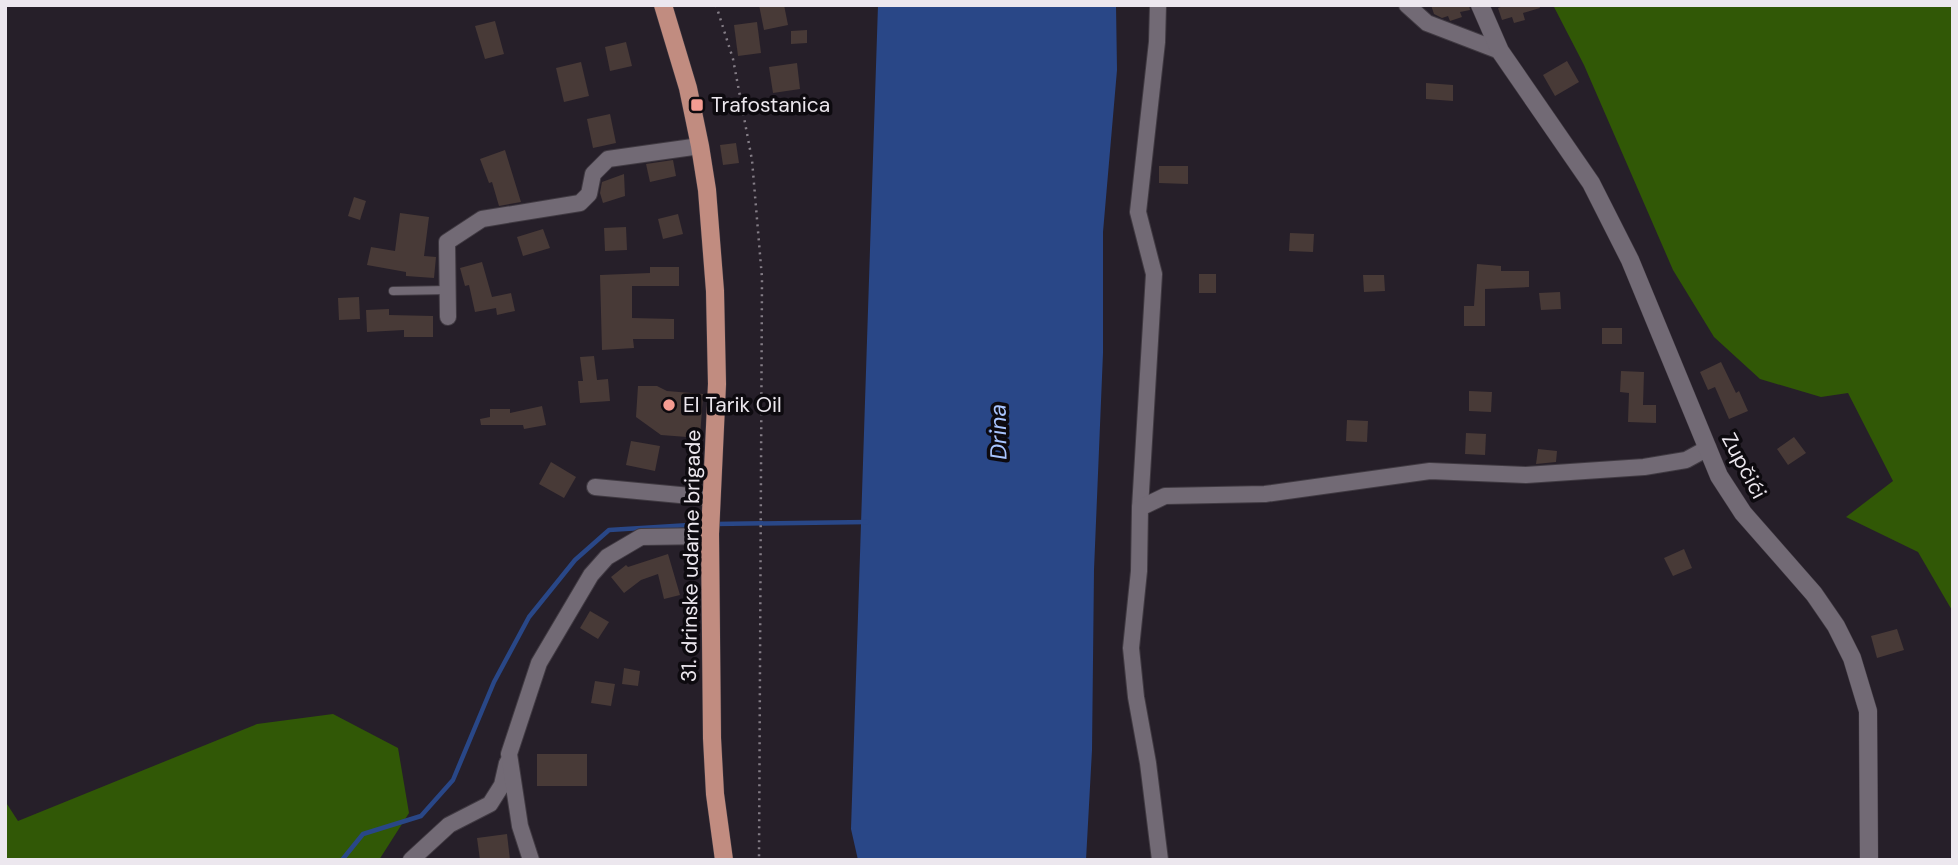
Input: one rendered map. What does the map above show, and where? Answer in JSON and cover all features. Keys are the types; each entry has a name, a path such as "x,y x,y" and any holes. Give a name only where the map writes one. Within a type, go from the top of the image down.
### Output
{"main road":[{"name":"31. drinske udarne brigade","path":"663,5 688,89 699,146 707,190 715,291 717,384 710,530 712,738 715,794 724,860"},
{"name":"Zupčići","path":"1480,5 1500,51 1591,183 1630,260 1719,476 1743,513 1814,593 1836,625 1852,658 1868,711 1870,860"}],"street":[{"path":"1158,5 1157,42 1138,212 1154,274 1140,508 1139,571 1131,648 1160,860"},
{"path":"1407,5 1427,23 1500,51"},
{"path":"448,317 447,242 482,219 580,203 589,194 593,174 608,159 699,146"},
{"path":"1140,508 1165,496 1265,494 1430,471 1526,475 1644,467 1686,460 1708,448"},
{"path":"595,487 712,498"},
{"path":"411,860 449,825 490,804 502,785 509,754 539,663 591,575 607,557 641,537 710,530"},
{"path":"509,754 520,826 531,860"}],"lane":[{"path":"393,291 448,290"}],"path":[{"path":"716,5 733,59 752,160 762,278 759,860"}],"green space":[{"path":"1553,5 1953,5 1953,612 1918,552 1846,517 1893,481 1848,393 1821,397 1760,379 1714,337 1673,270 1584,65"},
{"path":"333,714 398,748 409,813 379,860 5,860 5,801 18,821 257,724"}],"water":[{"name":"Drina","path":"878,5 1116,5 1117,70 1103,232 1103,353 1094,570 1092,750 1086,860 858,860 851,829"}],"building":[{"path":"759,5 784,5 788,25 764,30"},
{"path":"1431,5 1469,5 1470,10 1460,12 1462,17 1450,21 1448,16 1442,18 1434,14"},
{"path":"1506,5 1539,5 1540,8 1523,13 1525,20 1514,23 1512,17 1502,20 1498,8"},
{"path":"495,21 504,54 485,59 475,26"},
{"path":"757,22 761,53 738,56 734,25"},
{"path":"807,30 807,43 791,44 791,31"},
{"path":"626,42 632,66 610,71 605,47"},
{"path":"1567,61 1579,82 1555,96 1543,75"},
{"path":"581,62 589,96 564,102 556,68"},
{"path":"797,63 800,89 773,93 769,67"},
{"path":"1426,83 1453,85 1453,101 1426,99"},
{"path":"610,114 616,143 593,148 587,119"},
{"path":"736,143 739,163 723,165 720,145"},
{"path":"505,150 521,202 499,206 492,182 489,183 480,159"},
{"path":"673,160 676,176 650,182 646,164"},
{"path":"1159,166 1188,166 1188,184 1159,183"},
{"path":"624,174 625,196 603,203 600,193 602,182"},
{"path":"354,197 366,201 360,220 348,216"},
{"path":"400,213 429,217 424,256 436,257 434,278 406,276 406,272 367,265 371,247 395,251"},
{"path":"678,214 683,234 663,239 658,219"},
{"path":"626,227 627,250 605,251 604,228"},
{"path":"543,229 550,248 523,256 517,237"},
{"path":"1290,233 1314,234 1313,252 1289,251"},
{"path":"482,262 492,297 511,293 515,311 497,315 496,308 475,312 469,285 465,286 460,268"},
{"path":"1477,264 1501,266 1501,271 1529,271 1529,287 1485,289 1485,326 1464,326 1464,306 1474,306"},
{"path":"650,267 679,267 679,286 632,286 632,318 674,319 674,339 633,339 634,348 602,350 600,275 650,273"},
{"path":"1199,274 1216,274 1216,293 1199,293"},
{"path":"1363,275 1384,275 1385,291 1364,292"},
{"path":"1560,292 1561,309 1541,310 1539,293"},
{"path":"359,297 360,319 339,320 338,298"},
{"path":"389,309 389,315 433,316 433,337 404,337 404,330 367,332 366,310"},
{"path":"1602,328 1622,328 1622,344 1602,344"},
{"path":"594,356 597,380 608,379 610,401 580,403 578,381 583,381 580,357"},
{"path":"1721,362 1748,411 1729,419 1715,387 1708,390 1700,372"},
{"path":"1621,371 1644,372 1643,405 1656,405 1656,423 1628,422 1629,393 1620,392"},
{"name":"El Tarik Oil","path":"638,386 657,386 667,391 703,394 700,438 661,435 636,417"},
{"path":"1469,391 1492,392 1491,412 1469,411"},
{"path":"542,406 546,425 524,429 523,425 481,425 480,419 490,417 490,409 510,409 510,413"},
{"path":"1347,420 1368,421 1367,442 1346,441"},
{"path":"1466,433 1486,434 1485,455 1465,454"},
{"path":"1794,437 1806,453 1788,465 1777,449"},
{"path":"631,441 660,446 655,471 626,465"},
{"path":"1538,449 1557,451 1556,462 1536,464"},
{"path":"551,462 576,477 564,498 539,484"},
{"path":"1684,549 1692,568 1673,576 1664,558"},
{"path":"668,554 680,595 664,599 658,574 641,580 624,593 611,577 626,565 628,567"},
{"path":"590,611 609,622 598,639 580,628"},
{"path":"1897,629 1904,650 1877,658 1871,636"},
{"path":"624,668 640,671 638,686 622,684"},
{"path":"595,681 615,684 611,706 591,703"},
{"path":"537,754 587,754 587,786 537,786"},
{"path":"507,834 510,860 480,860 477,838"}],"waterway":[{"path":"715,524 867,522"},
{"path":"342,860 363,834 421,816 453,780 494,682 529,617 575,560 609,530 706,524"}],"place":[{"name":"Trafostanica","path":"697,105"},
{"name":"El Tarik Oil","path":"669,405"}]}
